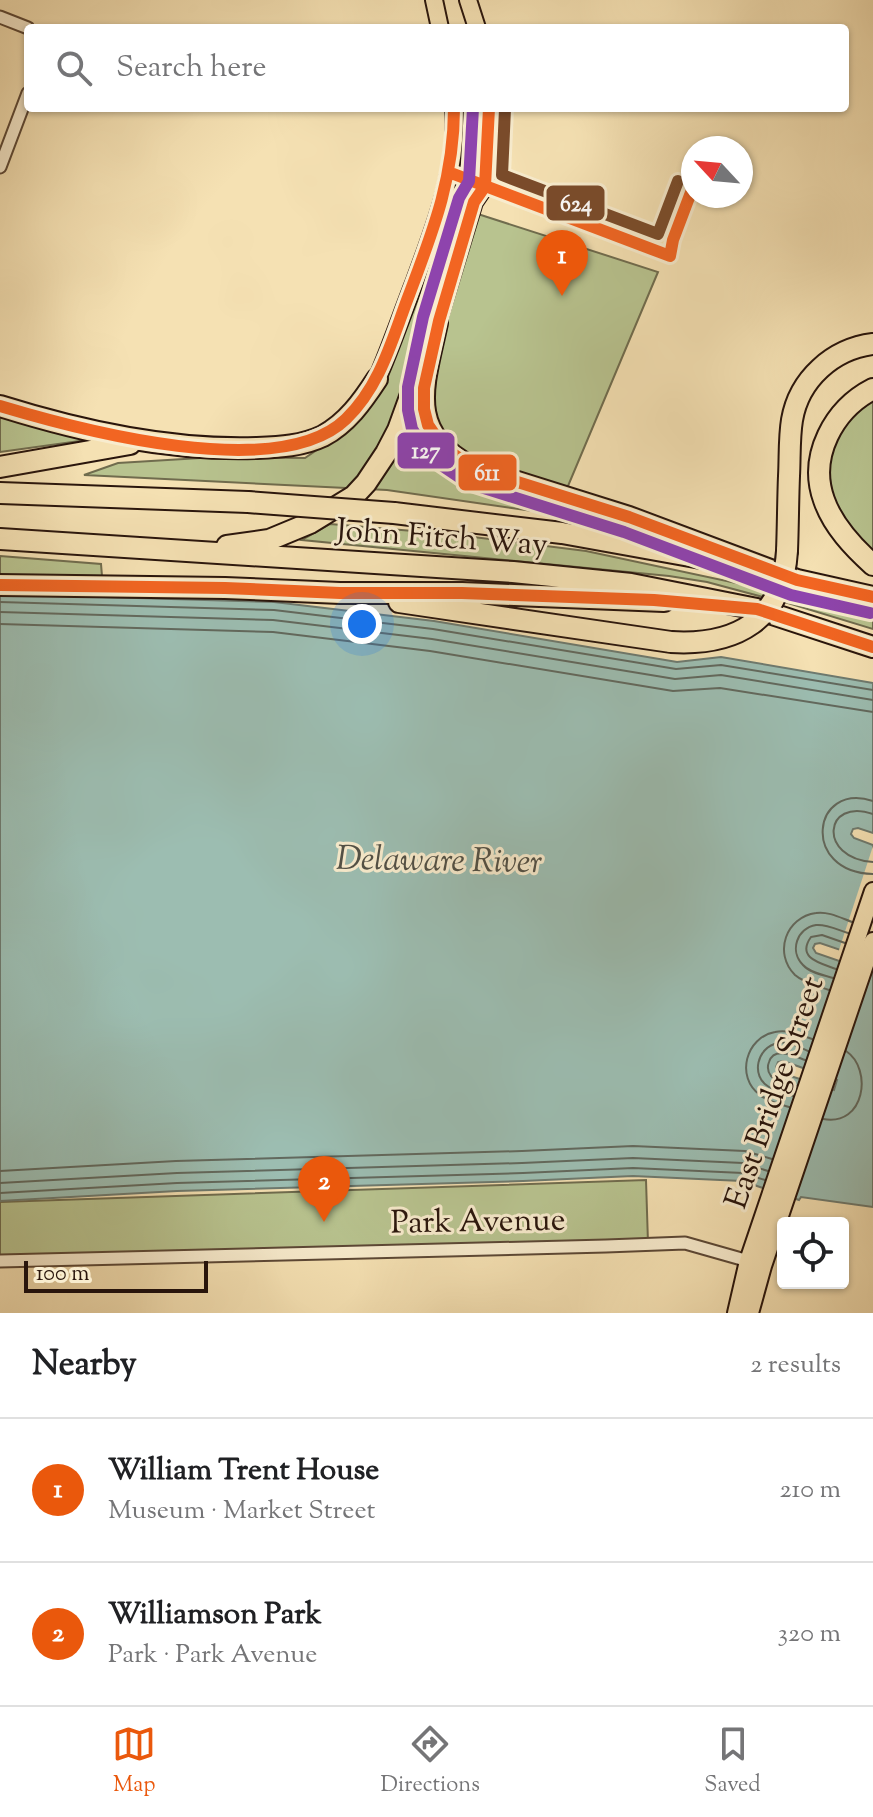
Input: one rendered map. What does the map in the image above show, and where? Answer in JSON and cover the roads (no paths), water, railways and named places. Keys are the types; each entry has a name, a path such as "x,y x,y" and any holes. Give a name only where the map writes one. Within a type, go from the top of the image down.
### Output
{"highway":[{"path":"182,552 269,540 310,523 354,496 377,468 398,430 437,323"},
{"path":"437,323 423,392 425,419 439,444 461,462 629,517 797,580"},
{"path":"340,593 671,642 718,640 746,629 767,611 786,574 790,437 796,403 823,366 845,351 873,344"},
{"path":"0,406 97,433 232,449 301,444 325,435 348,418 377,379"},
{"path":"873,389 854,400 836,419 823,447 820,473 824,500 835,523 873,565"},
{"path":"0,467 146,441"},
{"path":"0,493 248,502 394,513 562,533 688,555 873,597"},
{"name":"John Fitch Way","path":"0,539 569,577 671,590 757,609 873,647"},
{"path":"0,585 552,595 757,609"}],"main road":[{"path":"434,0 439,24"},
{"path":"468,0 476,24"},
{"path":"377,379 434,229 454,146 454,112"},
{"path":"437,323 474,202 485,186 489,112"},
{"name":"East Bridge Street","path":"779,1195 873,891"},
{"name":"East Bridge Street","path":"736,1313 873,941"},
{"name":"East Bridge Street","path":"750,1313 755,1264"}],"street":[{"path":"0,17 24,26"},
{"path":"0,167 24,104"},
{"path":"449,172 485,186"},
{"name":"Park Avenue","path":"0,1261 685,1243 755,1264"}],"water":[{"name":"Delaware River","path":"0,594 274,602 434,621 677,662 721,657 873,683 873,833 858,828 853,829 851,834 873,845 873,961 820,943 813,948 816,953 871,972 873,969 873,1207 801,1197 799,1200 742,1181 633,1176 177,1191 0,1201","holes":["783,1061 837,1080 834,1090 778,1072 776,1067 778,1062"]}],"place":[{"name":"William Trent House","path":"562,296"},
{"name":"Williamson Park","path":"324,1222"}]}
